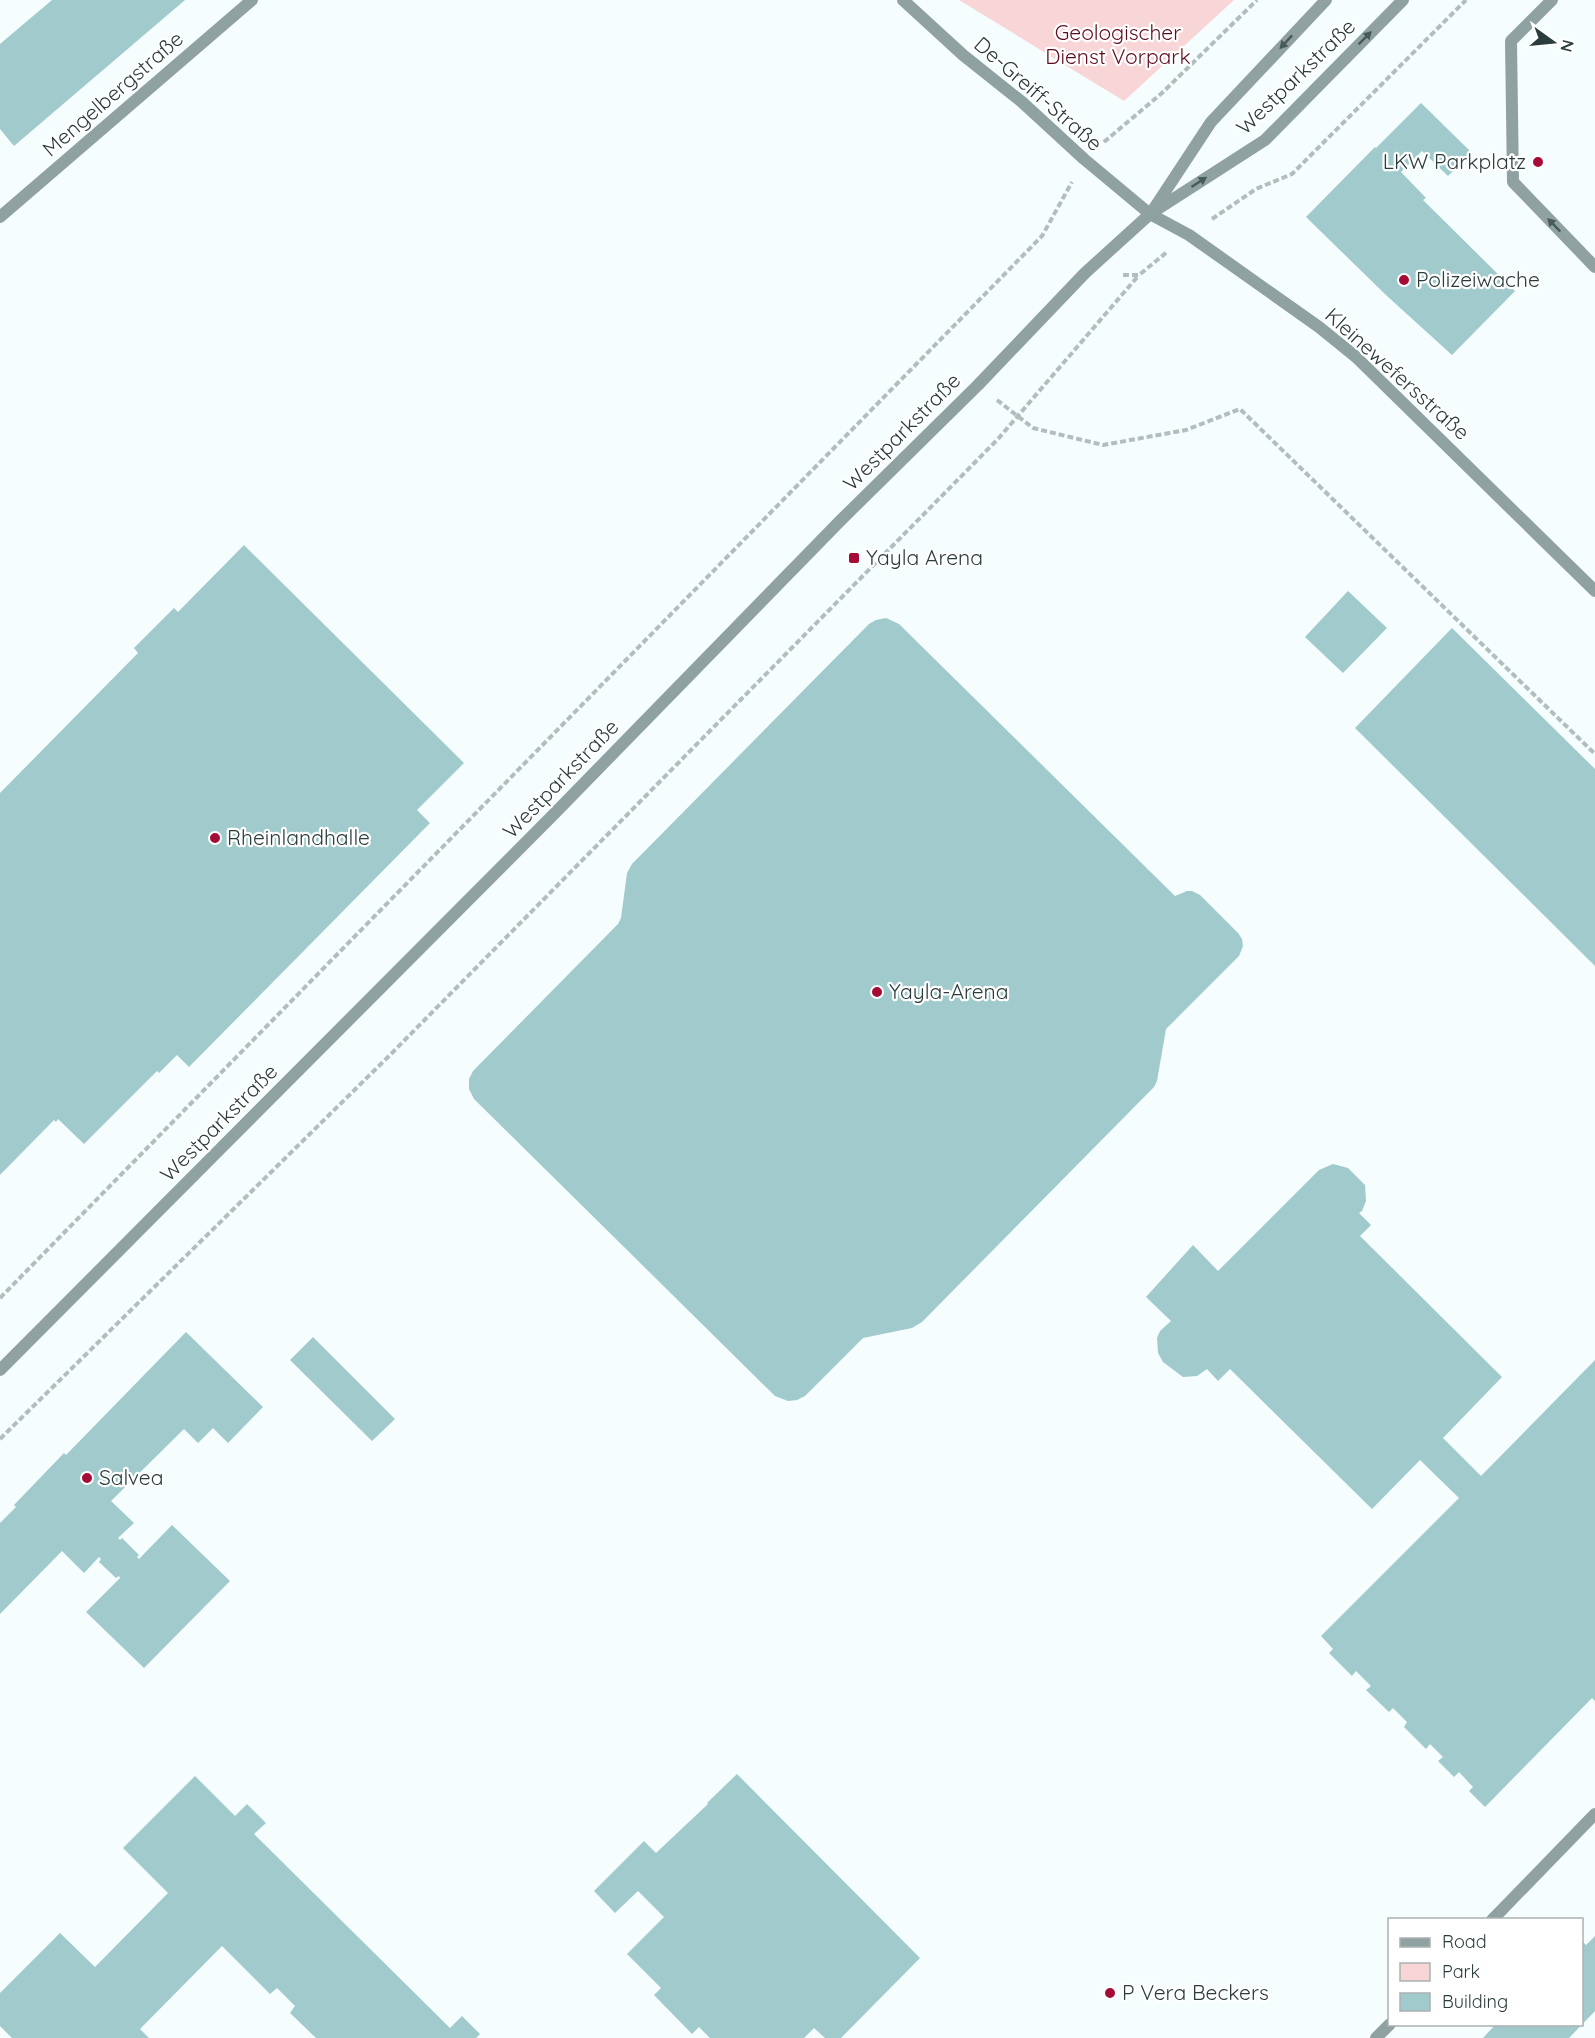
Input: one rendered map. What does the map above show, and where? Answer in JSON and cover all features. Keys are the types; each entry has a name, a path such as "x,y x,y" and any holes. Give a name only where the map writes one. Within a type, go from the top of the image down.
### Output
{"street":[{"name":"De-Greiff-Straße","path":"903,0 963,55 1022,102 1084,159 1150,214"},
{"name":"Westparkstraße","path":"1150,214 1211,122 1326,0"},
{"name":"Westparkstraße","path":"0,1370 555,813 840,520 978,385 1085,273 1150,214 1265,140 1403,0"},
{"path":"1552,0 1511,41 1513,182 1595,267"},
{"name":"Mengelbergstraße","path":"0,217 244,2"},
{"name":"Kleinewefersstraße","path":"1150,214 1189,235 1319,327 1356,357 1595,591"},
{"path":"1494,1918 1595,1814"},
{"path":"1376,2038 1389,2026"}],"path":[{"path":"0,1298 1042,236 1084,159 1162,93 1257,0"},
{"path":"0,1439 405,1039 990,448 1139,275"},
{"path":"978,385 1033,429 1102,445 1186,430 1240,409 1595,754"}],"green space":[{"name":"Geologischer Dienst Vorpark","path":"959,0 1234,0 1124,101"}],"building":[{"path":"52,0 185,0 14,146 0,129 0,44"},
{"path":"1421,103 1471,152 1448,176 1422,151 1401,172 1426,198 1423,200 1515,291 1452,355 1306,217"},
{"name":"Rheinlandhalle","path":"244,545 464,763 417,810 430,823 189,1067 177,1055 159,1073 157,1071 84,1144 58,1119 56,1122 54,1120 0,1175 0,793 138,653 134,648 174,608 178,612"},
{"path":"1348,591 1387,628 1343,673 1305,637"},
{"name":"Yayla-Arena","path":"886,618 899,624 1175,896 1187,891 1200,895 1238,933 1243,946 1239,956 1166,1029 1154,1087 922,1322 912,1328 863,1338 805,1396 788,1401 775,1396 474,1099 469,1089 469,1079 473,1071 618,924 621,918 627,873 632,864 869,624"},
{"path":"1452,628 1595,769 1595,966 1355,728"},
{"path":"1333,1164 1348,1168 1365,1185 1366,1201 1359,1213 1371,1225 1360,1236 1502,1377 1443,1438 1481,1476 1595,1360 1595,1701 1592,1698 1485,1807 1469,1791 1473,1787 1459,1772 1454,1777 1438,1761 1443,1757 1430,1744 1426,1749 1404,1727 1407,1722 1393,1708 1389,1712 1366,1690 1371,1686 1356,1671 1352,1676 1329,1653 1333,1649 1321,1636 1459,1498 1420,1460 1372,1509 1230,1369 1218,1381 1207,1369 1197,1376 1183,1377 1163,1362 1158,1353 1157,1338 1160,1331 1171,1321 1146,1297 1193,1245 1218,1271 1319,1170"},
{"path":"186,1332 263,1407 228,1443 213,1428 198,1443 184,1429 111,1501 134,1523 118,1538 120,1540 122,1538 139,1555 137,1557 139,1559 172,1525 230,1581 144,1668 86,1612 120,1578 119,1576 116,1578 99,1562 101,1559 99,1557 84,1573 62,1551 0,1614 0,1523 16,1507 14,1505 64,1453 66,1455"},
{"path":"313,1337 395,1419 372,1441 290,1360"},
{"path":"737,1774 920,1958 841,2038 825,2038 814,2028 804,2038 710,2038 699,2027 692,2034 654,1995 661,1988 627,1954 664,1917 638,1891 615,1913 594,1891 644,1841 656,1853"},
{"path":"195,1776 235,1816 247,1804 266,1823 254,1834 450,2028 462,2016 480,2034 476,2038 316,2038 290,2013 295,2006 277,1988 270,1994 222,1946 140,2029 149,2038 12,2038 0,2026 0,1993 60,1933 95,1967 168,1893 123,1848"},
{"path":"1595,1936 1595,2011 1583,2023 1583,1942 1586,1945"},
{"path":"1494,2026 1581,2026 1569,2038 1483,2038"}],"place":[{"name":"LKW Parkplatz","path":"1538,162"},
{"name":"Polizeiwache","path":"1404,280"},
{"name":"Yayla Arena","path":"854,558"},
{"name":"Rheinlandhalle","path":"215,838"},
{"name":"Yayla-Arena","path":"877,992"},
{"name":"Salvea","path":"87,1478"},
{"name":"P Vera Beckers","path":"1110,1993"}]}
